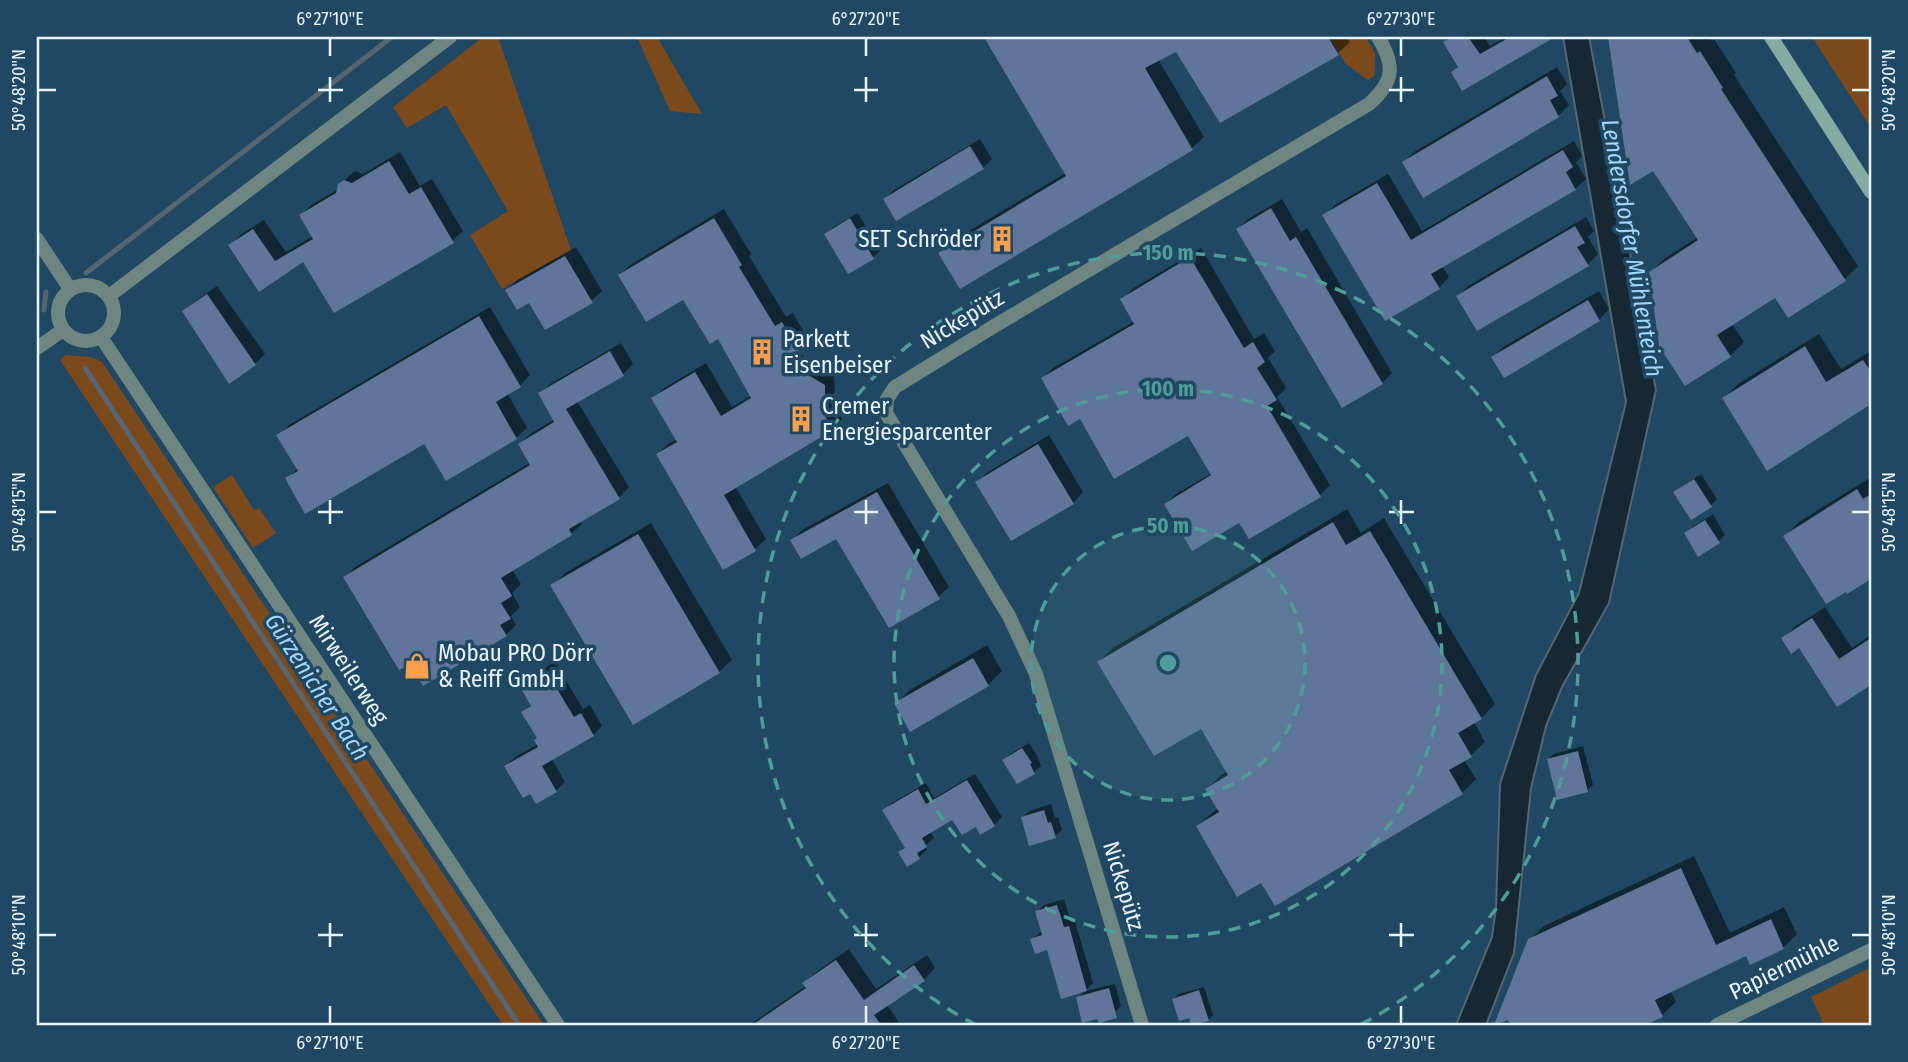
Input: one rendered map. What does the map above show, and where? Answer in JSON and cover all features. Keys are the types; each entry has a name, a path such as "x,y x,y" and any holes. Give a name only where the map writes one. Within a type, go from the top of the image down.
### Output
{"main road":[{"path":"1771,37 1871,192"}],"street":[{"path":"109,296 450,37"},
{"name":"Nickepütz","path":"1143,1025 1036,674 1009,616 886,413 887,399 895,387 991,328 1369,104 1381,94 1389,78 1387,53 1378,37"},
{"path":"37,239 70,289"},
{"path":"91,285 109,296 114,306 114,318 110,329 101,337 81,341 63,330 58,320 58,308 70,289 91,285"},
{"path":"37,348 63,330"},
{"name":"Mirweilerweg","path":"101,337 558,1025"},
{"name":"Papiermühle","path":"1717,1025 1871,950"}],"shaded area":[{"path":"483,37 498,37 571,250 502,289 470,235 508,211 446,105 407,128 393,107"},
{"path":"637,37 657,37 702,114 670,111"},
{"path":"1329,37 1366,37 1375,53 1375,75 1368,80 1346,64"},
{"path":"1812,37 1871,37 1871,128"},
{"path":"66,355 91,357 102,362 544,1025 503,1025 60,360"},
{"path":"232,475 254,510 259,508 276,533 253,548 213,487"},
{"path":"1871,967 1871,1025 1824,1025 1811,997"}],"water":[{"path":"1563,37 1589,37 1656,390 1609,603 1562,687 1546,726 1531,788 1514,953 1486,1025 1456,1025 1492,937 1496,908 1500,784 1536,675 1579,593 1626,402"}],"building":[{"path":"984,37 1328,37 1339,55 1220,123 1176,52 1145,68 1193,150 960,289 938,253 1066,176"},
{"path":"1452,37 1468,37 1480,54 1510,37 1555,37 1462,91 1451,72 1458,67 1443,42"},
{"path":"1608,37 1687,37 1697,53 1700,51 1723,88 1721,89 1846,281 1788,318 1775,298 1717,335 1731,357 1685,386 1659,346 1649,272 1698,240 1653,171 1630,185"},
{"path":"1547,76 1558,96 1550,100 1559,117 1423,198 1402,162"},
{"path":"970,146 984,169 896,221 883,199"},
{"path":"1563,150 1573,167 1566,172 1576,190 1431,274 1440,289 1385,321 1322,215 1377,183 1411,240"},
{"path":"389,161 409,194 421,187 454,243 334,313 303,262 259,292 228,245 253,229 275,261 313,239 299,215 336,193 338,184 344,180 352,183"},
{"path":"1271,208 1290,241 1296,237 1383,384 1342,408 1236,229"},
{"path":"714,218 742,265 739,267 775,326 782,322 799,351 783,360 825,385 825,404 820,407 833,430 724,495 756,551 723,570 656,454 677,442 651,398 695,372 721,416 751,398 718,339 710,344 683,300 646,322 618,275"},
{"path":"850,218 874,259 848,274 824,234"},
{"path":"1575,226 1585,243 1577,247 1589,266 1477,331 1456,296"},
{"path":"565,256 593,303 545,330 529,303 517,310 505,290"},
{"path":"1190,257 1244,348 1253,342 1265,362 1257,368 1277,400 1267,406 1321,497 1249,539 1239,523 1192,551 1164,504 1211,475 1188,436 1114,479 1080,419 1068,426 1041,378 1134,324 1120,299"},
{"path":"207,294 256,365 229,384 182,311"},
{"path":"1588,300 1600,321 1504,378 1491,357"},
{"path":"479,316 521,387 496,402 517,439 446,481 424,444 305,514 285,478 298,471 276,435"},
{"path":"1805,346 1826,382 1863,360 1871,372 1871,404 1767,471 1722,398"},
{"path":"610,351 624,376 566,409 620,499 569,529 572,535 501,578 512,596 501,603 511,619 500,625 507,636 423,686 410,664 399,670 343,577 530,465 518,444 554,422 538,393"},
{"path":"1038,444 1074,504 1011,541 975,482"},
{"path":"1694,479 1712,507 1691,520 1673,492"},
{"path":"1857,489 1863,499 1871,494 1871,579 1826,604 1783,536"},
{"path":"877,492 940,599 889,628 836,539 801,559 790,540"},
{"path":"1705,520 1720,543 1698,557 1684,533"},
{"path":"1333,522 1346,545 1370,531 1482,719 1458,733 1472,757 1449,770 1463,794 1275,906 1261,883 1237,897 1196,826 1219,812 1205,789 1228,775 1201,729 1154,756 1097,662"},
{"path":"638,534 720,673 633,725 550,585"},
{"path":"1812,618 1839,659 1871,638 1871,685 1837,707 1799,648 1791,654 1781,638"},
{"path":"973,658 989,686 910,732 894,703"},
{"path":"545,669 574,717 581,713 594,736 542,766 557,792 536,804 530,794 523,798 504,766 538,747 534,740 537,738 521,712 531,706 519,685"},
{"path":"1022,748 1032,763 1030,764 1035,774 1017,784 1002,760"},
{"path":"1578,751 1588,792 1557,800 1547,759"},
{"path":"967,780 995,826 980,835 976,827 962,835 952,820 922,838 927,847 917,853 920,859 907,867 898,852 905,848 882,810 918,789 926,804"},
{"path":"1044,810 1056,838 1029,846 1021,817"},
{"path":"1681,868 1716,945 1771,919 1784,949 1750,965 1746,956 1655,1000 1663,1017 1645,1025 1511,1025 1508,1020 1494,1025 1528,939"},
{"path":"1057,905 1064,927 1069,926 1087,991 1061,999 1047,950 1035,954 1030,939 1042,935 1035,911"},
{"path":"836,960 864,1000 914,965 925,981 874,1015 881,1025 752,1025 806,988 802,983"},
{"path":"1109,988 1117,1018 1099,1023 1097,1019 1082,1023 1076,997"},
{"path":"1199,990 1209,1021 1191,1025 1189,1018 1179,1021 1172,999"}],"waterway":[{"name":"Gürzenicher Bach","path":"86,273 392,37"},
{"name":"Gürzenicher Bach","path":"44,310 46,292"},
{"name":"Gürzenicher Bach","path":"85,368 519,1025"}],"place":[{"name":"SET Schröder","path":"1002,239"},
{"name":"Parkett Eisenbeiser","path":"762,352"},
{"name":"Cremer Energiesparcenter","path":"801,419"},
{"name":"Mobau PRO Dörr & Reiff GmbH","path":"417,666"}],"water label":[{"name":"Lendersdorfer Mühlenteich","path":"1632,248"}]}
